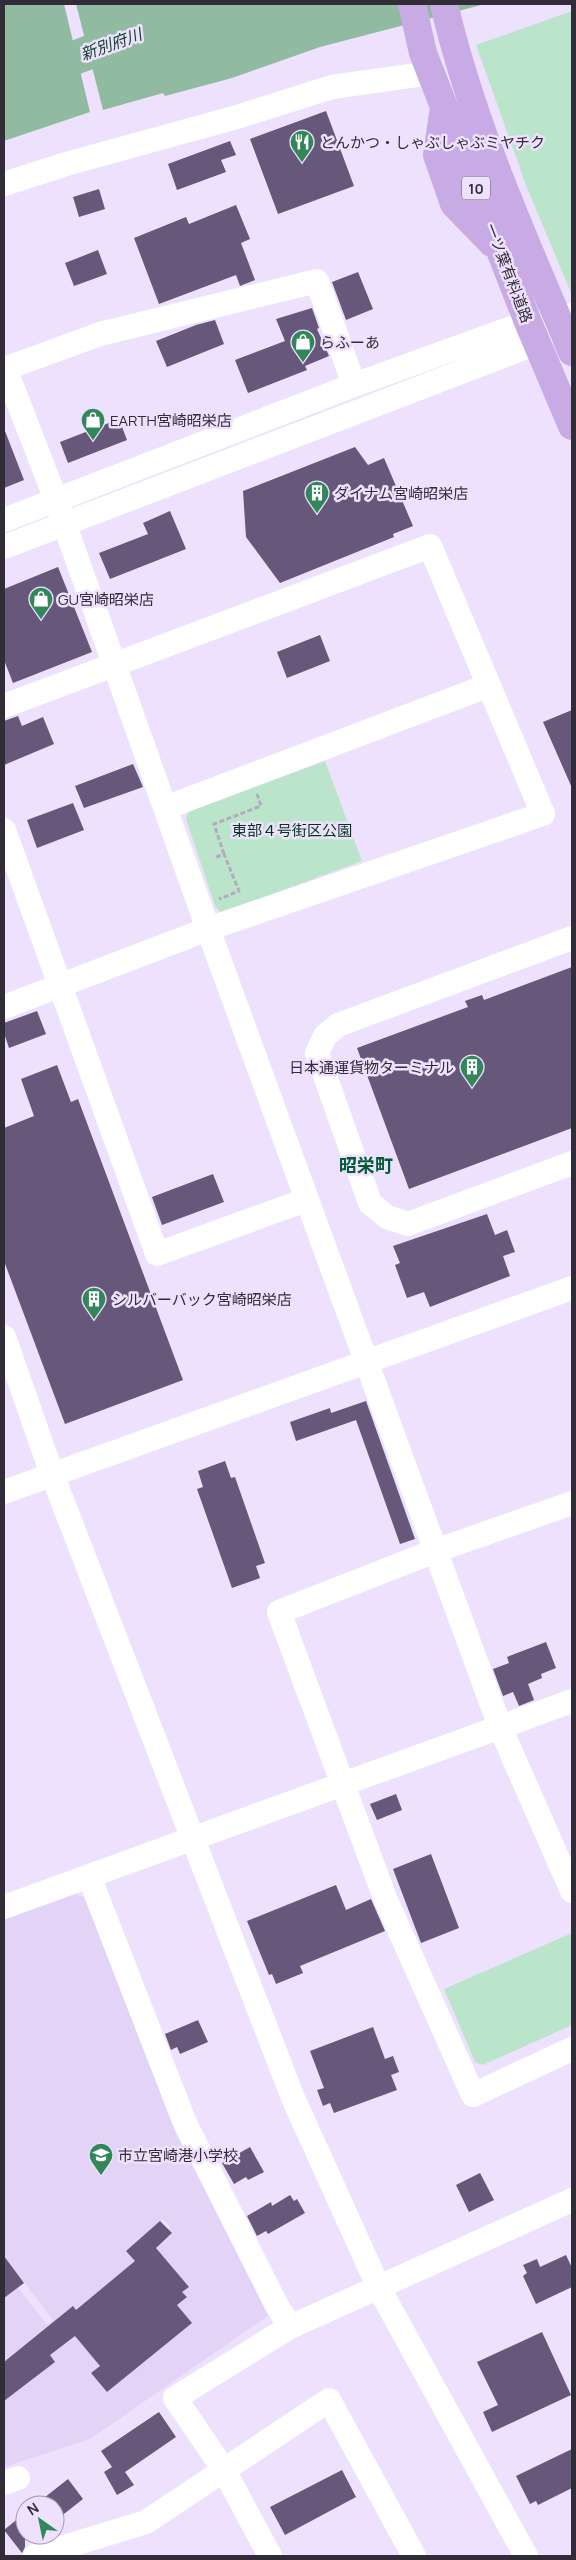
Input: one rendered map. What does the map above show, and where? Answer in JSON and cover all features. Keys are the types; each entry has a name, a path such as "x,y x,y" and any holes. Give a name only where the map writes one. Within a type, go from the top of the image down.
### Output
{"main road":[{"name":"一ツ葉有料道路","path":"412,4 427,63 532,333 572,426"},
{"name":"一ツ葉有料道路","path":"444,4 454,46 473,106 524,240 566,318 572,352"}],"street":[{"path":"4,184 66,164 238,116 332,87 427,63"},
{"path":"354,386 317,281 100,334 4,368 56,500 306,1200 500,1727 572,1891"},
{"path":"4,547 566,318"},
{"path":"4,520 354,386 532,333"},
{"path":"4,706 430,546 487,686 544,814 208,929 4,1007"},
{"path":"165,808 487,686"},
{"path":"4,830 157,1254 306,1200"},
{"path":"572,938 338,1025 325,1036 318,1053 370,1203 387,1218 408,1224 572,1163"},
{"path":"4,1492 572,1288"},
{"path":"4,1338 52,1474 293,2098 379,2288 526,2556"},
{"path":"572,1503 435,1551 279,1612 385,1898 473,2095 572,2049"},
{"path":"4,1906 572,1701"},
{"path":"88,1876 185,2123 277,2306 290,2327"},
{"path":"270,2556 224,2470 175,2398 290,2327 572,2200"},
{"path":"35,2556 146,2522 330,2400 414,2556"}],"path":[{"path":"216,900 238,891 214,824 261,806 255,790"},
{"path":"216,857 224,854"}],"shaded area":[{"name":"市立宮崎港小学校","path":"73,1894 84,1897 176,2134 269,2315 90,2439 4,2467 4,2401 55,2362 36,2337 4,2362 4,2298 15,2290 4,2274 4,2270 47,2325 53,2320 4,2256 4,1920","holes":["163,2219 170,2227 168,2229 172,2234 143,2259 135,2261 126,2251","162,2255 189,2287 182,2292 186,2297 181,2302","121,2273 192,2323 107,2392 91,2373 100,2366 69,2328 85,2315 79,2307"]}],"green space":[{"path":"572,11 572,295 527,188 476,45"},
{"name":"東部４号街区公園","path":"325,761 362,861 221,913 215,906 186,819 188,812"},
{"path":"572,1933 572,2025 483,2065 475,2062 444,1989"}],"water":[{"path":"4,4 64,4 90,112 4,141"},
{"path":"76,4 485,4 320,47 232,78 165,96 163,93 103,110"}],"building":[{"name":"とんかつ・しゃぶしゃぶミヤチク","path":"326,111 354,186 278,214 250,139"},
{"path":"230,141 236,155 221,160 226,172 177,190 168,164"},
{"path":"99,189 105,209 79,217 73,197"},
{"path":"236,205 250,239 241,243 255,280 240,286 236,275 159,304 134,238 186,217 189,224"},
{"path":"98,250 107,274 74,286 65,263"},
{"path":"358,272 373,309 346,320 332,282"},
{"path":"312,308 319,328 317,329 329,356 305,366 307,370 248,393 235,360 285,341 276,319"},
{"path":"215,320 224,344 167,367 156,341 196,325"},
{"name":"EARTH宮崎昭栄店","path":"119,419 127,440 68,463 60,442"},
{"path":"4,432 24,480 4,488"},
{"name":"ダイナム宮崎昭栄店","path":"355,447 368,465 384,458 413,526 393,534 394,537 280,583 246,537 243,491"},
{"path":"170,511 186,549 110,579 99,553 148,534 143,523"},
{"name":"GU宮崎昭栄店","path":"58,567 92,652 13,683 4,660 4,589"},
{"path":"320,635 330,661 287,678 277,652"},
{"path":"572,710 572,788 543,722"},
{"path":"18,716 22,726 43,717 54,744 4,765 4,721"},
{"path":"133,764 143,787 84,808 75,786"},
{"path":"73,803 84,830 37,848 27,820"},
{"name":"日本通運貨物ターミナル","path":"572,967 572,1128 409,1189 357,1048 468,1007 465,1001 482,995 484,1000"},
{"path":"37,1011 46,1034 9,1048 4,1033 4,1023"},
{"name":"シルバーバック宮崎昭栄店","path":"57,1065 71,1102 78,1099 183,1380 65,1424 4,1261 4,1128 34,1116 21,1079"},
{"path":"213,1174 224,1202 162,1225 152,1197"},
{"path":"487,1214 495,1235 507,1230 515,1252 503,1256 510,1276 430,1307 424,1292 407,1298 395,1265 400,1263 393,1246"},
{"path":"366,1401 415,1539 400,1544 356,1420 296,1441 290,1422 330,1408 331,1413"},
{"path":"225,1461 231,1478 235,1477 265,1563 256,1566 260,1578 232,1588 197,1489 203,1487 198,1471"},
{"path":"546,1642 556,1668 541,1674 542,1678 528,1684 534,1700 519,1706 513,1692 503,1696 493,1669 509,1663 507,1657"},
{"path":"396,1794 402,1810 377,1820 370,1804"},
{"path":"431,1854 459,1928 421,1943 393,1869"},
{"path":"336,1885 346,1910 371,1899 385,1931 300,1966 303,1973 276,1984 272,1974 269,1975 247,1921"},
{"path":"198,2020 208,2042 180,2054 177,2047 171,2050 165,2034"},
{"path":"373,2027 385,2059 393,2056 399,2072 391,2075 397,2090 334,2113 330,2103 323,2106 317,2090 324,2088 310,2051"},
{"path":"250,2147 264,2172 248,2180 246,2177 234,2184 222,2163"},
{"path":"480,2173 494,2200 469,2212 456,2185"},
{"path":"290,2195 294,2201 297,2199 305,2213 268,2234 266,2231 257,2236 247,2216 271,2202 272,2206"},
{"path":"160,2221 172,2233 156,2248 189,2287 182,2292 187,2297 177,2305 192,2323 107,2392 91,2373 100,2366 75,2336 50,2355 55,2362 4,2401 4,2362 73,2306 76,2310 135,2261 126,2251"},
{"path":"566,2255 572,2268 572,2287 536,2304 523,2276 527,2273 523,2265 537,2259 540,2267"},
{"path":"4,2256 24,2283 4,2298"},
{"path":"542,2332 571,2395 492,2432 483,2412 498,2405 477,2362"},
{"path":"159,2412 176,2437 125,2472 134,2485 117,2495 104,2472 112,2467 101,2451"},
{"path":"572,2449 572,2488 538,2505 536,2501 530,2504 516,2476"},
{"path":"342,2470 356,2497 285,2535 270,2507"},
{"path":"68,2479 83,2499 65,2513 65,2495 48,2495"},
{"path":"15,2521 15,2544 4,2530"},
{"path":"16,2545 25,2545 22,2553"}],"waterway":[{"name":"新別府川","path":"4,84 219,4"}],"place":[{"name":"とんかつ・しゃぶしゃぶミヤチク","path":"302,163"},
{"name":"らふーあ","path":"303,363"},
{"name":"EARTH宮崎昭栄店","path":"93,441"},
{"name":"ダイナム宮崎昭栄店","path":"317,514"},
{"name":"GU宮崎昭栄店","path":"41,620"},
{"name":"日本通運貨物ターミナル","path":"472,1088"},
{"name":"シルバーバック宮崎昭栄店","path":"94,1320"},
{"name":"市立宮崎港小学校","path":"101,2176"}],"district":[{"name":"昭栄町","path":"366,1165"}]}
